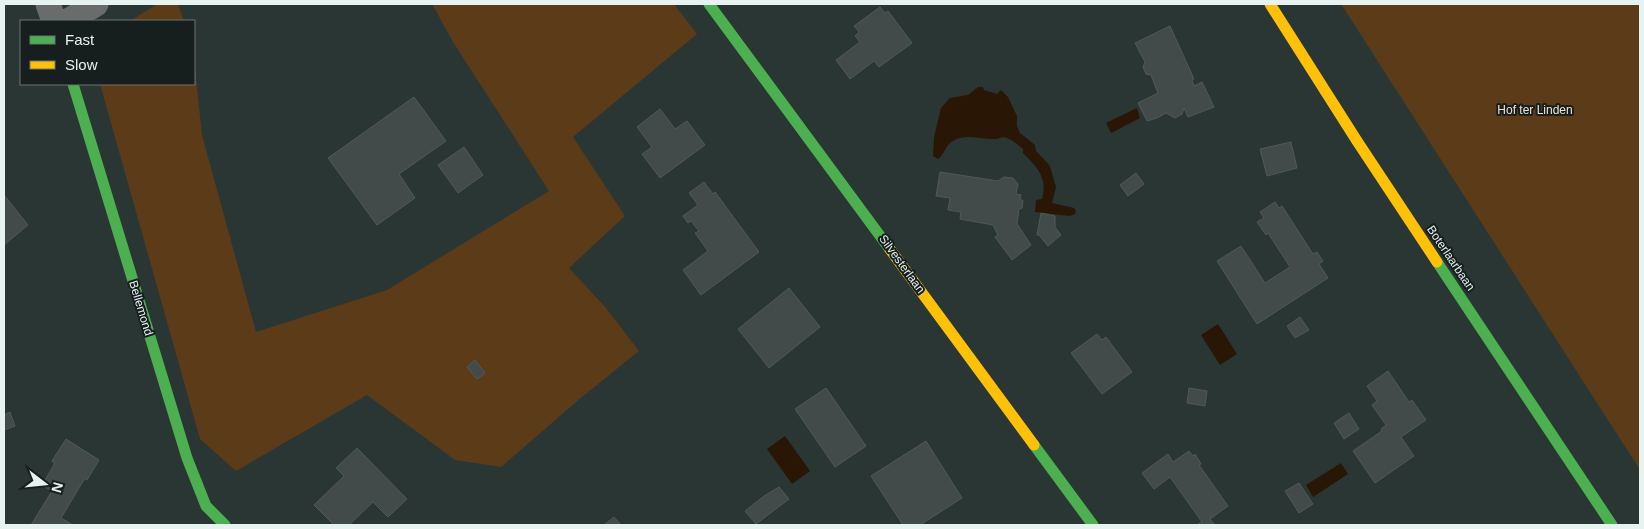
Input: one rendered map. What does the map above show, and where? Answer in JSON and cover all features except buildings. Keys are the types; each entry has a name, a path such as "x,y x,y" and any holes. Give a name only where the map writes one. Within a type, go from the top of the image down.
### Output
{"street":[{"path":"48,4 54,20"},
{"path":"70,20 96,4"},
{"name":"Silvesterlaan","path":"709,4 1093,525"},
{"name":"Boterlaarbaan","path":"1270,4 1357,141 1612,525"},
{"name":"Bellemond","path":"73,85 187,458 206,506 225,525"}],"green space":[{"path":"157,4 178,4 184,20 132,20"},
{"path":"432,4 674,4 697,34 573,137 625,216 569,268 606,308 639,351 501,467 455,460 367,395 236,471 200,439 100,85 195,85 195,68 202,135 256,332 387,290 549,191 453,42"},
{"name":"Hof ter Linden","path":"1341,4 1640,4 1640,470"}],"shaded area":[{"path":"978,87 983,87 984,90 997,94 1001,90 1008,97 1017,116 1017,126 1020,133 1035,145 1036,151 1050,166 1056,187 1052,203 1074,208 1075,214 1070,216 1035,212 1036,200 1042,199 1044,185 1040,173 1023,153 1023,149 1007,138 964,137 948,145 938,159 933,156 934,137 941,108 950,98 968,95"},
{"path":"1137,108 1140,118 1111,133 1106,123"},
{"path":"1218,324 1237,354 1220,365 1201,335"},
{"path":"785,436 810,471 792,484 767,449"},
{"path":"1341,463 1348,474 1313,497 1306,485"}],"traffic: fast":[{"path":"709,4 889,248"},
{"path":"73,85 187,458 206,506 225,525"},
{"path":"1437,262 1612,525"},
{"path":"1034,445 1093,525"}],"traffic: slow":[{"path":"1270,4 1437,262"},
{"path":"889,248 1034,445"}]}
